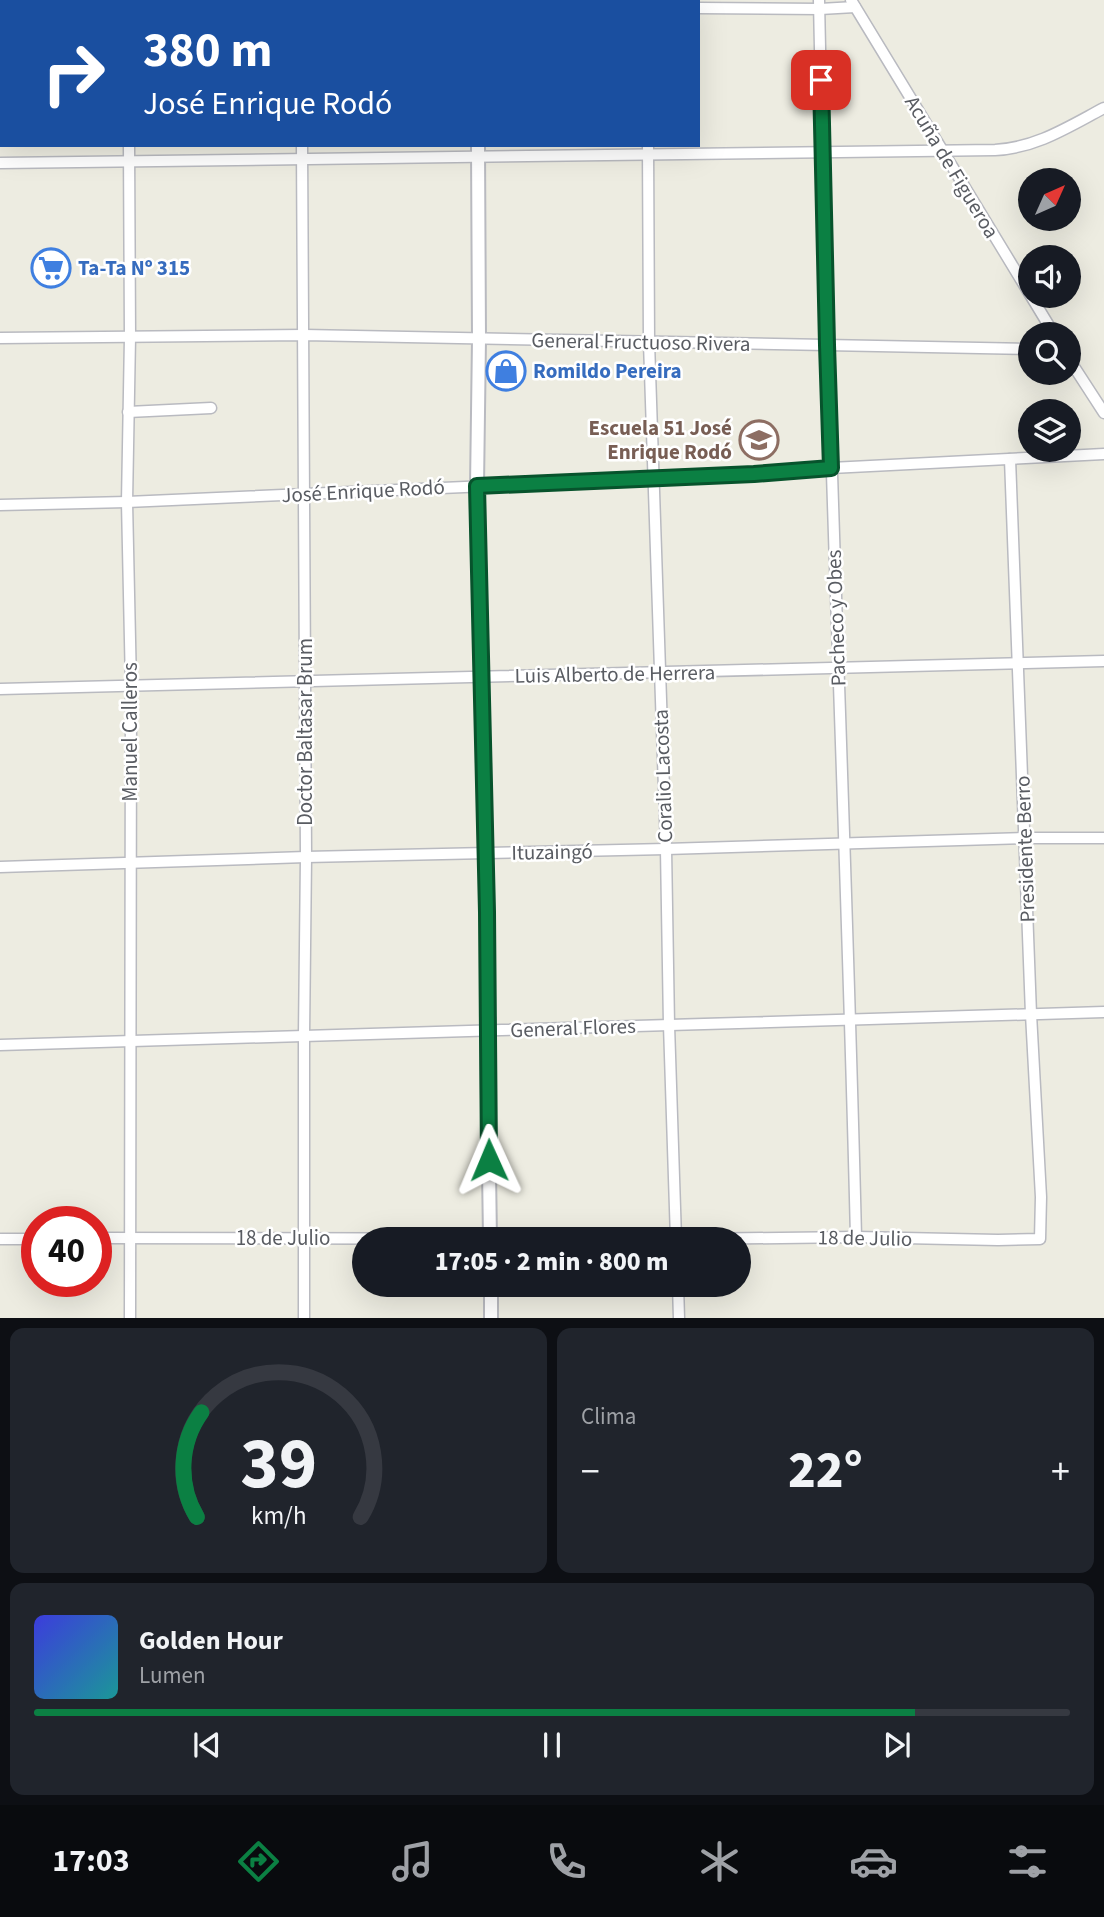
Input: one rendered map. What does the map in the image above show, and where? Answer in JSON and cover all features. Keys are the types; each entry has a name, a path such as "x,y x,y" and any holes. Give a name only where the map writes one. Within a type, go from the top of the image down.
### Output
{"street":[{"path":"700,8 853,3"},
{"name":"Acuña de Figueroa","path":"853,3 1047,322"},
{"name":"Pacheco y Obes","path":"819,4 827,345 856,1237"},
{"path":"0,163 302,159 478,151 995,150 1024,147 1104,108"},
{"name":"Manuel Calleros","path":"129,147 127,502 131,686 130,1318"},
{"name":"Doctor Baltasar Brum","path":"302,147 306,857 304,1318"},
{"name":"Coralio Lacosta","path":"648,150 649,342 676,1227"},
{"path":"478,151 477,486 487,912 490,1227"},
{"name":"General Fructuoso Rivera","path":"0,338 303,335 1018,349"},
{"path":"1081,378 1104,413"},
{"path":"128,412 211,408"},
{"name":"José Enrique Rodó","path":"0,505 127,502 754,474 1104,454"},
{"name":"Presidente Berro","path":"1010,459 1031,1014 1041,1197 1040,1239"},
{"name":"Luis Alberto de Herrera","path":"0,689 1104,661"},
{"name":"Ituzaingó","path":"0,867 1024,838 1104,838"},
{"name":"General Flores","path":"0,1045 1104,1012"},
{"name":"18 de Julio","path":"751,1238 856,1237 998,1241 1040,1239"},
{"path":"0,1239 21,1238"},
{"name":"18 de Julio","path":"112,1238 352,1238"},
{"path":"491,1297 491,1318"},
{"path":"678,1297 679,1318"}],"place":[{"name":"Ta-Ta Nº 315","path":"51,268"},
{"name":"Romildo Pereira","path":"506,371"},
{"name":"Escuela 51 José Enrique Rodó","path":"759,440"}],"route":[{"path":"489,1160 487,912 477,486 831,468 821,80"}]}
